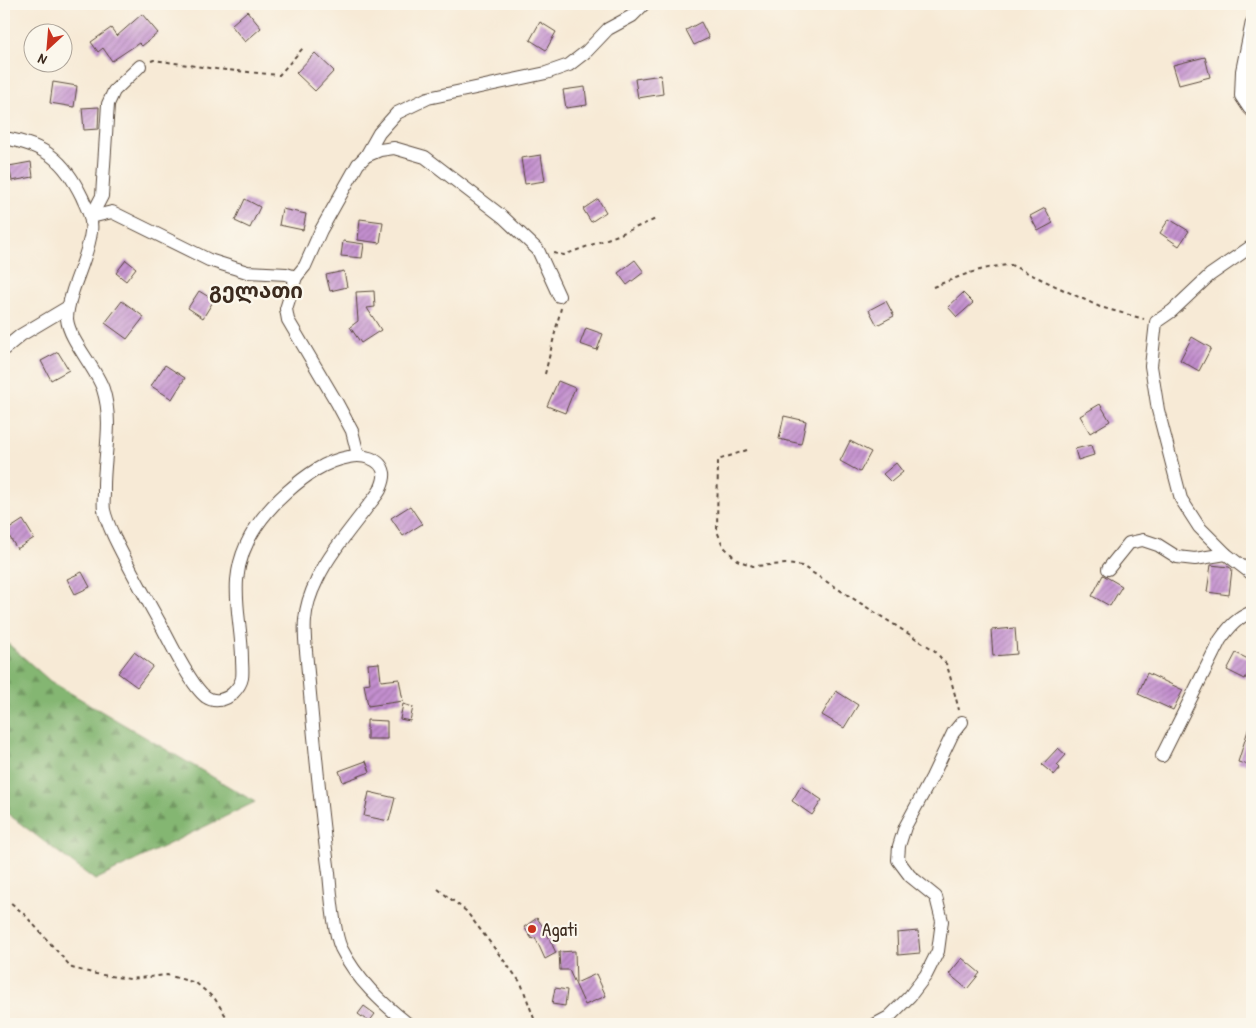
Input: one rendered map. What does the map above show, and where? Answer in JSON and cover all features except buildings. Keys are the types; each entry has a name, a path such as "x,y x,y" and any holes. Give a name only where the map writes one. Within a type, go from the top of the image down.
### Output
{"street":[{"path":"358,455 352,431 288,320 286,309 296,277 305,266 321,230 358,164 366,156 379,133 397,113 428,98 546,73 569,65 587,51 608,29 632,16 644,4"},
{"path":"1252,22 1242,72 1241,96 1252,111"},
{"path":"91,217 102,196 108,104 114,91 140,66"},
{"path":"4,138 19,140 39,148 56,159 73,180 91,217 91,232 88,246 68,307 67,324 103,389 107,410 108,432 104,510 125,559 187,671 198,689 208,698 218,701 230,696 237,690 242,678 237,578 241,558 258,523 302,478 320,467 345,457 358,455 370,458 384,471 384,481 378,492 335,550 318,577 309,597 304,621 327,856 340,946 366,986 380,1001 408,1024"},
{"path":"366,156 380,150 394,148 425,158 503,217 538,250 559,296"},
{"path":"91,217 112,212 209,260 247,272 286,274 296,277"},
{"path":"1252,246 1210,274 1172,311 1156,322 1151,366 1158,410 1181,499 1199,527 1226,554 1252,574"},
{"path":"4,349 21,335 68,307"},
{"path":"1108,569 1129,543 1142,540 1158,545 1176,557 1194,559 1226,554"},
{"path":"1162,756 1220,640 1230,626 1244,615 1252,612"},
{"path":"876,1024 889,1017 910,996 926,975 938,951 942,921 936,897 910,876 898,860 899,846 905,827 953,733 962,722"}],"path":[{"path":"140,66 154,60 216,69 279,75 303,48"},
{"path":"538,250 564,255 618,235 656,218"},
{"path":"933,287 972,272 1011,265 1100,307 1156,322"},
{"path":"545,374 562,307 559,296"},
{"path":"747,450 718,460 717,531 723,546 737,560 753,566 787,564 802,566 934,650 947,665 962,722"},
{"path":"438,888 466,911 521,983 536,1024"},
{"path":"4,902 9,901 26,914 72,968 130,979 167,975 196,983 216,999 231,1024"}],"green space":[{"path":"4,640 50,681 255,802 95,880 4,811"}],"place":[{"name":"Agati","path":"532,929"}],"district":[{"name":"გელათი","path":"256,291"}]}
